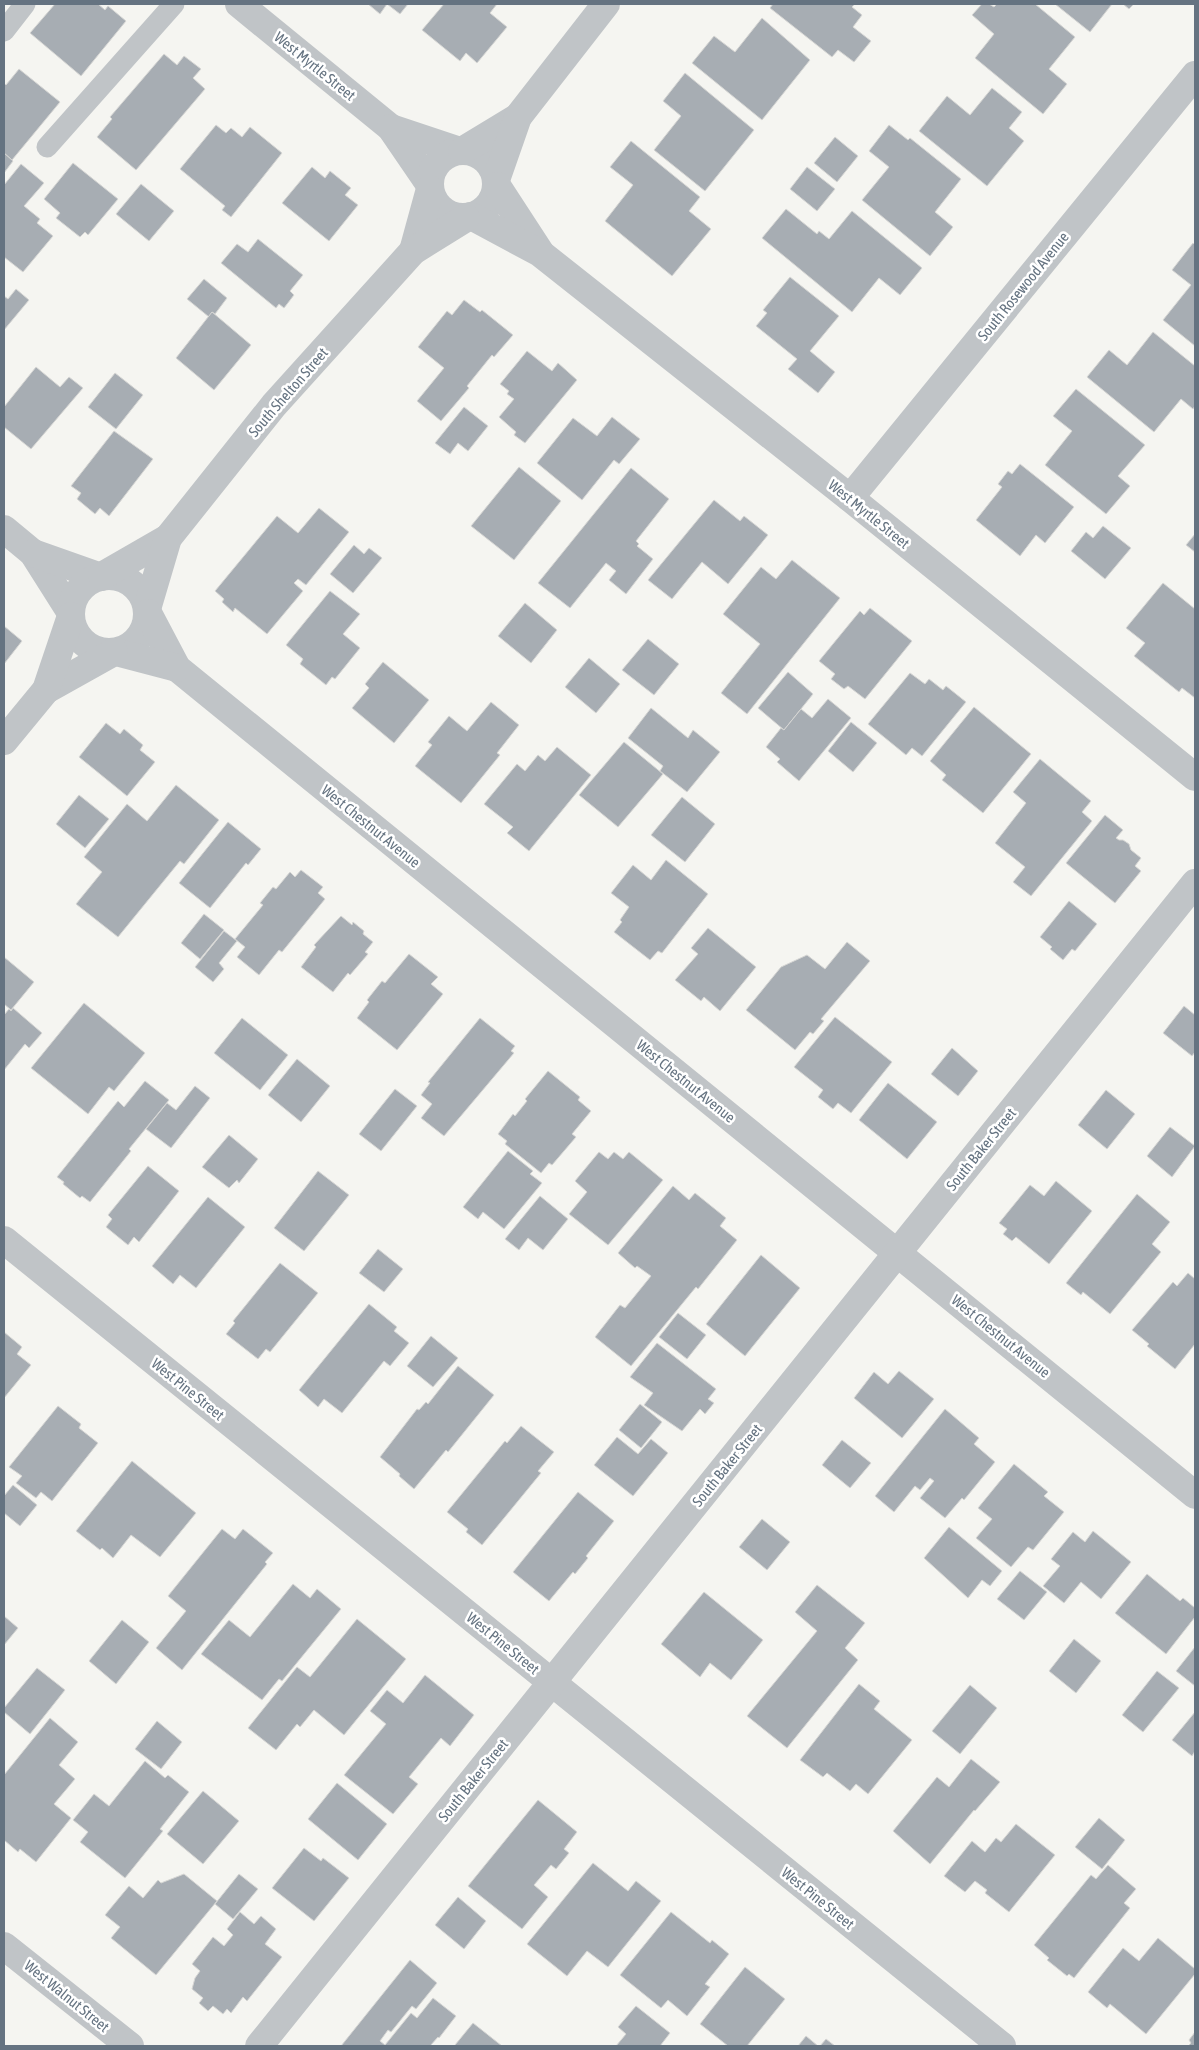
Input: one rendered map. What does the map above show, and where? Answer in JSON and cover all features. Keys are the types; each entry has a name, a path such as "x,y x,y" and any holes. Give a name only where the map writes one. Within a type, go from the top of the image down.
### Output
{"street":[{"name":"West Myrtle Street","path":"239,4 391,128 430,187"},
{"path":"496,183 494,170 488,162 480,155 471,151 461,151 441,159 434,168 430,187 438,207 456,218 468,217 486,210 492,201 496,183 518,117 606,4"},
{"name":"South Rosewood Avenue","path":"850,498 1195,74"},
{"path":"461,151 518,117"},
{"name":"West Myrtle Street","path":"391,128 461,151"},
{"name":"West Myrtle Street","path":"496,183 540,253"},
{"name":"South Shelton Street","path":"412,251 430,187"},
{"name":"West Myrtle Street","path":"468,217 540,253 850,498 1195,777"},
{"name":"South Shelton Street","path":"101,577 168,538 274,405 412,251 468,217"},
{"path":"4,529 33,553 71,614 73,628 81,640 90,648 103,652 115,652"},
{"name":"South Shelton Street","path":"147,611 168,538"},
{"path":"33,553 101,577"},
{"path":"4,741 46,690 76,594 83,586 101,577 116,576 128,581 138,589 145,600 147,624 136,643 126,649 115,652 46,690"},
{"name":"West Chestnut Avenue","path":"147,611 176,668 1195,1494"},
{"name":"West Chestnut Avenue","path":"115,652 176,668"},
{"name":"South Baker Street","path":"259,2046 1195,883"},
{"name":"West Pine Street","path":"4,1240 1002,2046"},
{"name":"West Walnut Street","path":"4,1946 130,2046"}],"lane":[{"path":"4,32 25,4"},
{"path":"47,147 174,4"}],"building":[{"path":"55,4 98,4 105,10 108,6 126,21 81,76 30,33"},
{"path":"368,4 387,4 380,14"},
{"path":"387,4 408,4 400,14"},
{"path":"444,4 497,4 490,13 507,27 477,63 466,53 460,61 422,30"},
{"path":"773,4 855,4 852,7 862,15 853,27 871,41 854,62 838,50 832,57 770,8"},
{"path":"982,4 989,4 994,7 997,4 1035,4 1075,37 1049,69 1067,84 1043,114 975,58 994,34 972,15"},
{"path":"1055,4 1112,4 1090,32"},
{"path":"1123,4 1134,4 1129,9"},
{"path":"762,18 810,60 762,120 692,63 714,36 735,52"},
{"path":"164,54 177,65 184,56 201,69 193,78 205,89 136,170 97,137 112,119 110,117"},
{"path":"19,69 60,102 12,160 4,153 4,83 6,85"},
{"path":"685,73 754,130 705,191 654,150 681,116 663,101"},
{"path":"992,88 1022,112 1009,128 1024,141 987,186 919,131 947,96 970,115"},
{"path":"216,125 226,133 231,128 242,137 250,127 282,153 231,217 222,210 225,206 180,169"},
{"path":"889,125 908,140 910,138 961,179 935,212 953,227 930,256 862,200 889,167 869,151"},
{"path":"835,137 858,156 837,182 814,163"},
{"path":"631,141 700,197 689,211 711,229 672,276 605,221 633,185 610,167"},
{"path":"4,153 13,161 4,173"},
{"path":"73,163 118,199 88,235 85,232 80,237 56,218 60,213 44,199"},
{"path":"21,164 44,183 24,206 40,219 37,223 53,236 23,272 4,257 4,185"},
{"path":"312,167 325,178 330,171 351,188 345,195 358,205 329,241 282,203"},
{"path":"807,167 835,189 817,211 790,189"},
{"path":"141,184 174,211 149,241 116,214"},
{"path":"786,209 817,234 819,231 829,239 852,211 922,268 900,295 879,278 852,312 762,238"},
{"path":"258,239 303,275 290,291 294,295 284,308 279,304 276,308 221,263 237,244 248,252"},
{"path":"1193,243 1195,245 1195,346 1163,320 1191,285 1172,270"},
{"path":"790,277 839,316 810,351 835,372 818,393 788,369 797,359 756,326 767,313 763,310"},
{"path":"204,279 227,298 215,314 212,312 209,317 187,299"},
{"path":"16,289 29,300 4,330 4,296 8,299"},
{"path":"464,300 480,312 482,310 513,335 494,357 492,355 467,386 469,388 441,421 417,401 444,368 418,347 447,311 452,315"},
{"path":"212,312 251,345 214,390 176,358"},
{"path":"1153,332 1195,366 1195,406 1193,409 1181,399 1154,432 1087,377 1109,350 1127,365"},
{"path":"527,351 552,371 558,363 577,380 525,443 514,435 516,432 499,417 514,399 507,394 509,391 500,384"},
{"path":"36,367 60,387 69,377 83,388 31,449 4,427 4,407"},
{"path":"115,373 143,395 116,429 88,407"},
{"path":"1076,389 1145,445 1118,476 1130,486 1106,514 1045,465 1072,431 1053,416"},
{"path":"464,407 488,426 468,451 458,443 450,454 435,443"},
{"path":"612,417 640,439 619,464 614,460 582,500 537,463 573,418 597,436"},
{"path":"114,431 153,459 109,516 100,508 95,514 77,499 81,493 71,486"},
{"path":"1020,464 1074,507 1045,543 1036,535 1020,556 976,520 1002,487 998,484 1008,471 1012,474"},
{"path":"519,467 561,501 514,560 471,526"},
{"path":"631,468 669,499 636,541 639,544 637,546 653,559 626,594 609,580 616,571 606,563 570,608 538,583"},
{"path":"714,500 740,521 744,516 768,535 728,584 702,562 672,599 648,580"},
{"path":"319,508 349,532 306,585 298,579 294,583 303,591 267,634 235,608 233,612 222,602 224,599 215,591 277,516 298,533"},
{"path":"1103,526 1131,548 1105,579 1071,551 1086,532 1093,538"},
{"path":"1195,534 1195,552 1186,545"},
{"path":"354,545 364,554 369,548 382,558 353,593 330,574"},
{"path":"792,560 840,598 747,714 721,693 760,644 723,614 761,567 776,579"},
{"path":"1163,583 1195,609 1195,698 1182,688 1179,692 1134,656 1145,643 1126,628"},
{"path":"330,591 360,614 343,634 360,648 335,679 332,677 326,685 300,664 303,659 286,645"},
{"path":"525,603 557,630 531,663 498,636"},
{"path":"870,608 912,641 865,699 848,686 844,689 831,679 835,674 819,661 860,611 864,615"},
{"path":"4,626 22,641 4,664"},
{"path":"648,639 679,664 654,695 622,670"},
{"path":"589,658 620,684 596,713 565,687"},
{"path":"383,662 429,700 394,743 352,708 369,688 365,684"},
{"path":"788,672 813,694 784,730 758,708"},
{"path":"910,673 925,684 929,679 943,690 946,686 966,702 922,756 912,748 906,755 868,724"},
{"path":"828,699 851,718 799,781 777,762 780,759 766,747 781,728 784,730 801,709 812,718"},
{"path":"491,702 519,725 497,753 500,755 461,803 415,766 432,745 428,742 449,716 467,731"},
{"path":"974,707 1031,754 983,813 942,780 946,775 930,761"},
{"path":"651,708 688,738 693,730 720,752 687,792 660,771 663,766 628,738"},
{"path":"851,722 877,743 853,772 828,751"},
{"path":"106,723 120,734 124,729 143,745 140,750 155,762 127,796 79,757"},
{"path":"624,742 663,774 618,827 579,795"},
{"path":"557,747 591,775 529,851 507,833 513,827 484,804 517,764 525,771 538,755 545,761"},
{"path":"1040,759 1091,801 1082,812 1092,821 1031,896 1013,882 1025,867 995,843 1026,803 1013,792"},
{"path":"176,785 219,820 184,864 180,861 118,937 76,904 102,872 84,857 127,804 147,821"},
{"path":"79,795 109,819 85,848 56,824"},
{"path":"682,797 715,824 685,862 651,835"},
{"path":"1105,815 1123,830 1116,838 1129,844 1131,850 1141,858 1135,866 1141,871 1115,903 1066,863"},
{"path":"228,822 261,849 248,865 246,863 210,908 179,883"},
{"path":"666,860 708,894 662,953 658,951 650,960 614,932 622,922 620,920 629,907 611,893 633,865 651,880"},
{"path":"301,870 323,887 318,893 325,899 282,952 279,950 259,975 237,957 245,947 235,939 263,905 260,903 273,887 276,889 290,872 295,877"},
{"path":"1069,901 1097,924 1075,951 1072,949 1063,960 1040,937"},
{"path":"204,914 224,930 200,959 181,943"},
{"path":"341,916 352,925 353,922 373,942 365,952 368,954 350,975 348,973 333,992 301,967 316,947 314,945"},
{"path":"708,928 756,967 720,1011 704,997 701,1001 675,980 698,954 691,948"},
{"path":"224,931 237,941 219,963 224,969 213,982 195,967"},
{"path":"847,942 870,961 821,1019 824,1021 813,1034 810,1032 795,1050 746,1010 781,967 807,955 825,969"},
{"path":"409,954 438,977 431,984 443,994 397,1050 357,1018 369,1002 367,1000 382,981 385,983"},
{"path":"4,957 34,982 11,1010 4,1004"},
{"path":"84,1003 145,1053 114,1091 109,1087 88,1114 31,1068"},
{"path":"1184,1006 1195,1015 1195,1052 1192,1056 1163,1033"},
{"path":"13,1008 42,1033 29,1048 25,1044 4,1070 4,1015 9,1009 11,1011"},
{"path":"835,1017 892,1062 851,1113 838,1103 833,1109 818,1097 823,1090 794,1067"},
{"path":"242,1018 288,1055 260,1090 214,1053"},
{"path":"480,1018 515,1046 511,1051 514,1053 444,1136 421,1118 432,1104 421,1095 430,1083 428,1082"},
{"path":"952,1048 978,1071 958,1096 931,1074"},
{"path":"297,1059 330,1086 301,1122 268,1095"},
{"path":"548,1071 580,1097 578,1100 591,1111 572,1134 576,1137 552,1165 549,1163 541,1173 505,1144 507,1141 498,1134 513,1114 515,1116 527,1101 525,1099"},
{"path":"145,1081 169,1100 129,1149 131,1151 90,1202 82,1196 80,1198 57,1177 118,1101 124,1107"},
{"path":"888,1083 937,1122 907,1159 859,1120"},
{"path":"195,1086 210,1098 171,1148 146,1129 167,1103 176,1110"},
{"path":"395,1089 417,1106 381,1151 359,1134"},
{"path":"1106,1090 1135,1114 1107,1149 1078,1125"},
{"path":"1170,1127 1195,1146 1172,1177 1147,1156"},
{"path":"229,1135 258,1159 239,1183 237,1180 229,1188 202,1167"},
{"path":"508,1151 533,1171 530,1174 542,1183 504,1229 483,1212 478,1219 463,1207"},
{"path":"599,1152 608,1159 614,1152 623,1159 629,1152 663,1180 608,1245 569,1214 587,1192 575,1181"},
{"path":"148,1166 179,1191 139,1242 134,1237 128,1245 106,1227 112,1219 108,1215"},
{"path":"318,1171 349,1195 304,1251 274,1228"},
{"path":"1056,1181 1092,1211 1049,1264 1016,1237 1012,1241 1003,1234 1007,1229 999,1223 1030,1185 1044,1196"},
{"path":"673,1186 689,1200 695,1193 726,1218 720,1226 737,1240 698,1289 696,1287 631,1366 595,1337 620,1305 625,1308 651,1276 637,1266 635,1268 618,1253"},
{"path":"1137,1194 1170,1222 1152,1244 1161,1252 1110,1314 1083,1292 1081,1295 1066,1283"},
{"path":"540,1196 568,1219 543,1250 528,1238 519,1250 505,1239"},
{"path":"208,1197 245,1227 196,1288 180,1275 173,1284 152,1266"},
{"path":"378,1249 403,1269 384,1292 359,1273"},
{"path":"761,1255 800,1288 745,1356 706,1324"},
{"path":"280,1263 318,1293 270,1352 266,1349 258,1359 226,1334 235,1323 233,1321"},
{"path":"1188,1273 1195,1279 1195,1344 1175,1369 1147,1346 1149,1344 1132,1330 1173,1282 1177,1286"},
{"path":"369,1304 397,1327 394,1331 409,1343 390,1366 384,1361 342,1413 324,1399 318,1407 299,1390"},
{"path":"678,1313 706,1335 687,1359 659,1337"},
{"path":"4,1332 22,1347 17,1354 31,1365 4,1398"},
{"path":"431,1336 458,1358 433,1387 407,1366"},
{"path":"657,1343 716,1389 708,1399 714,1403 705,1414 700,1409 682,1431 644,1405 653,1393 630,1377"},
{"path":"458,1366 494,1395 448,1452 446,1450 414,1489 380,1457 417,1409 419,1410 426,1402 428,1404"},
{"path":"899,1371 934,1399 902,1438 854,1398 874,1372 888,1384"},
{"path":"640,1404 662,1422 641,1448 619,1430"},
{"path":"58,1406 81,1424 79,1428 98,1443 52,1501 41,1492 36,1498 16,1483 22,1476 9,1467"},
{"path":"945,1409 979,1438 974,1444 995,1462 964,1500 962,1498 945,1518 920,1498 934,1481 930,1478 920,1490 915,1486 894,1512 875,1496"},
{"path":"521,1426 554,1452 538,1471 541,1473 482,1545 466,1532 468,1529 447,1512 505,1441 507,1443"},
{"path":"617,1437 638,1454 651,1439 668,1453 633,1496 594,1465"},
{"path":"842,1440 871,1463 850,1488 822,1465"},
{"path":"132,1461 196,1513 160,1557 131,1535 113,1558 102,1548 100,1550 76,1531"},
{"path":"1014,1464 1048,1492 1044,1496 1064,1512 1033,1550 1028,1547 1011,1567 976,1538 992,1519 978,1508"},
{"path":"13,1485 37,1505 20,1526 4,1513 4,1496"},
{"path":"578,1492 614,1521 586,1556 588,1558 575,1574 573,1572 549,1601 513,1572"},
{"path":"762,1519 790,1542 767,1570 739,1547"},
{"path":"949,1527 1002,1571 990,1586 982,1580 968,1598 924,1558"},
{"path":"222,1529 235,1539 243,1529 273,1553 265,1562 267,1564 182,1670 156,1648 186,1611 168,1596"},
{"path":"1093,1531 1131,1562 1101,1599 1081,1582 1064,1603 1043,1586 1060,1566 1051,1559 1073,1532 1085,1542"},
{"path":"1020,1571 1047,1592 1024,1620 997,1599"},
{"path":"1147,1574 1180,1601 1183,1598 1195,1608 1195,1617 1166,1654 1115,1613"},
{"path":"293,1584 310,1598 317,1589 341,1609 282,1681 279,1679 262,1700 201,1654 229,1620 250,1637"},
{"path":"817,1585 865,1623 845,1648 858,1660 787,1748 747,1716 817,1631 795,1612"},
{"path":"704,1592 763,1640 731,1680 710,1663 700,1677 661,1644"},
{"path":"4,1616 18,1628 4,1645"},
{"path":"357,1619 406,1659 344,1735 314,1710 300,1727 297,1724 276,1750 248,1728 297,1667 310,1677"},
{"path":"122,1620 149,1642 116,1684 89,1661"},
{"path":"1074,1639 1101,1661 1076,1693 1049,1671"},
{"path":"1195,1647 1195,1686 1176,1671"},
{"path":"37,1668 65,1690 30,1734 4,1712 4,1708"},
{"path":"1157,1671 1179,1688 1143,1732 1122,1715"},
{"path":"425,1675 474,1715 450,1746 441,1738 409,1777 418,1784 393,1814 344,1775 386,1724 370,1711 387,1690 403,1703"},
{"path":"859,1684 880,1701 874,1709 912,1740 868,1794 856,1784 850,1791 827,1773 823,1777 800,1760"},
{"path":"970,1685 997,1708 960,1754 932,1731"},
{"path":"1195,1712 1195,1751 1192,1756 1172,1740"},
{"path":"50,1718 78,1742 59,1765 75,1779 54,1804 71,1818 36,1862 20,1849 18,1852 4,1840 4,1775"},
{"path":"157,1721 182,1742 161,1769 135,1749"},
{"path":"971,1759 1000,1782 974,1810 930,1864 893,1831 937,1777 949,1787"},
{"path":"145,1761 165,1778 168,1775 189,1792 160,1829 163,1831 125,1878 80,1842 88,1832 73,1820 94,1794 109,1806"},
{"path":"337,1783 387,1824 358,1860 308,1819"},
{"path":"203,1791 239,1821 203,1864 167,1834"},
{"path":"538,1800 577,1832 564,1849 569,1853 556,1869 551,1865 534,1885 548,1897 522,1929 468,1886"},
{"path":"1099,1818 1125,1840 1102,1869 1075,1847"},
{"path":"1016,1824 1055,1855 1009,1912 985,1893 987,1890 975,1881 965,1892 944,1876 972,1841 985,1852 996,1838 1001,1842"},
{"path":"304,1848 321,1861 323,1858 349,1878 314,1921 272,1888"},
{"path":"593,1863 628,1891 636,1881 661,1901 608,1967 587,1951 567,1976 527,1944"},
{"path":"1108,1865 1136,1889 1124,1903 1130,1908 1074,1978 1069,1974 1067,1976 1047,1960 1049,1958 1034,1945 1091,1875 1096,1879"},
{"path":"184,1874 217,1901 156,1975 111,1938 120,1927 105,1915 129,1886 143,1898 158,1880 161,1883"},
{"path":"239,1874 258,1889 233,1919 215,1904"},
{"path":"458,1897 486,1921 464,1949 435,1925"},
{"path":"240,1912 254,1924 261,1916 276,1929 265,1944 282,1957 247,2001 243,1997 231,2013 227,2009 223,2014 213,2006 208,2011 199,2003 203,1998 192,1989 195,1978 200,1971 192,1964 213,1937 224,1946 233,1935 227,1929"},
{"path":"671,1912 710,1943 712,1940 729,1954 705,1984 710,1987 687,2016 668,2000 661,2008 620,1975"},
{"path":"1158,1938 1195,1969 1195,1974 1146,2034 1110,2004 1107,2008 1088,1992 1123,1948 1139,1961"},
{"path":"410,1960 437,1983 416,2009 412,2006 391,2032 388,2030 380,2041 385,2045 411,2013 417,2018 433,1998 456,2016 439,2038 430,2046 341,2046"},
{"path":"745,1967 785,1999 747,2046 728,2046 700,2024"},
{"path":"636,2006 670,2033 660,2046 616,2046 626,2034 618,2027"},
{"path":"473,2023 502,2046 455,2045"},
{"path":"1195,2032 1195,2046 1188,2046 1191,2043 1189,2040"},
{"path":"806,2036 818,2046 798,2046"},
{"path":"826,2039 835,2046 820,2046"}]}
